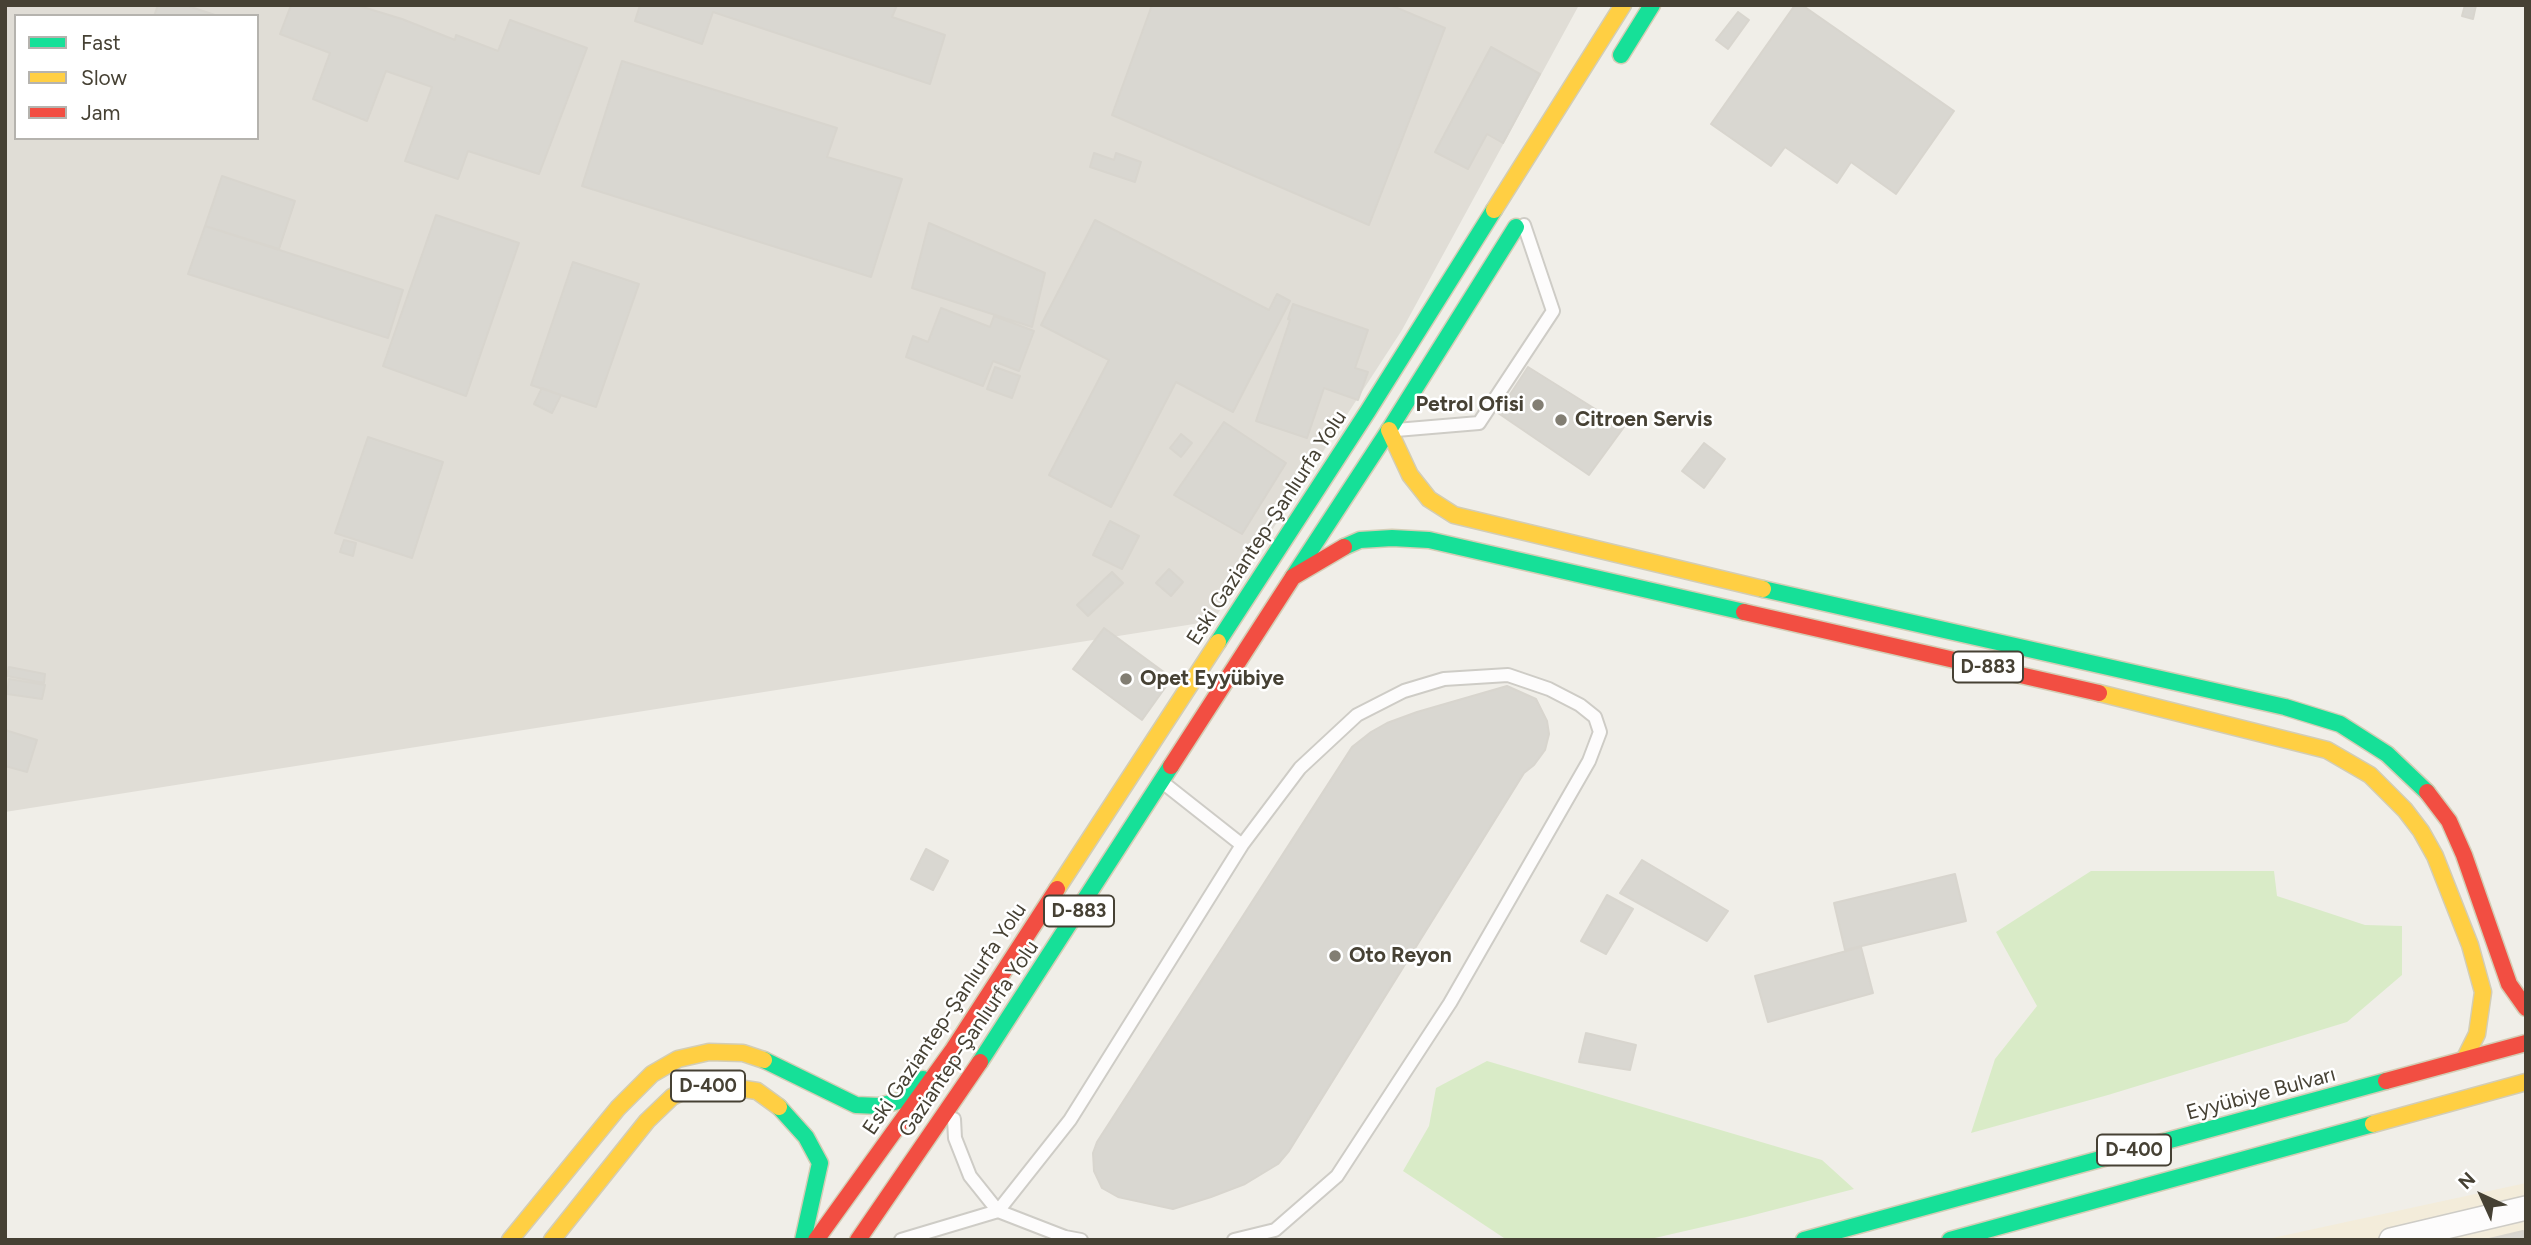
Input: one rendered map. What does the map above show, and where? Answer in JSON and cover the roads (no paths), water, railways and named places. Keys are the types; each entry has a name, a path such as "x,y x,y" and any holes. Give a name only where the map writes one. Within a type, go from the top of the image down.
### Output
{"main road":[{"name":"Eski Gaziantep-Şanlıurfa Yolu","path":"817,1240 952,1051 1368,411 1623,5"},
{"path":"1616,64 1652,5"},
{"path":"1293,577 1389,430 1525,211"},
{"path":"1389,430 1410,475 1429,499 1454,515 1636,561 2285,707 2340,724 2387,754 2424,788 2449,821 2464,855 2509,984 2526,1007"},
{"name":"D-883","path":"1293,577 1330,554 1360,540 1429,540 2159,707 2327,750 2370,775 2421,831 2435,856 2470,945 2483,992 2477,1034 2464,1060"},
{"name":"Gaziantep-Şanlıurfa Yolu","path":"858,1240 952,1105 1293,577"},
{"name":"Eyyübiye Bulvarı","path":"1804,1240 2526,1043"},
{"path":"510,1240 618,1108 652,1074 678,1059 709,1052 743,1053 777,1065 856,1105 880,1106 902,1100 952,1051"},
{"name":"D-400","path":"1950,1240 2526,1082"},
{"name":"D-400","path":"552,1240 647,1121 672,1097 695,1086 724,1086 757,1091 785,1111 806,1137 820,1163 803,1240"}],"street":[{"path":"2402,1238 2526,1208"}],"lane":[{"path":"1389,430 1479,423 1553,311 1525,211"},
{"path":"901,1240 998,1211 1070,1120 1242,845 1300,768 1357,715 1404,691 1444,679 1508,675 1549,689 1580,705 1595,717 1600,732 1589,761 1450,1003 1337,1176 1275,1230 1234,1240"},
{"path":"1161,781 1242,845"},
{"path":"952,1105 955,1138 970,1176 998,1211 1065,1237 1082,1240"}],"place":[{"name":"Petrol Ofisi","path":"1538,405"},
{"name":"Citroen Servis","path":"1561,420"},
{"name":"Opet Eyyübiye","path":"1126,679"},
{"name":"Oto Reyon","path":"1335,956"}]}
